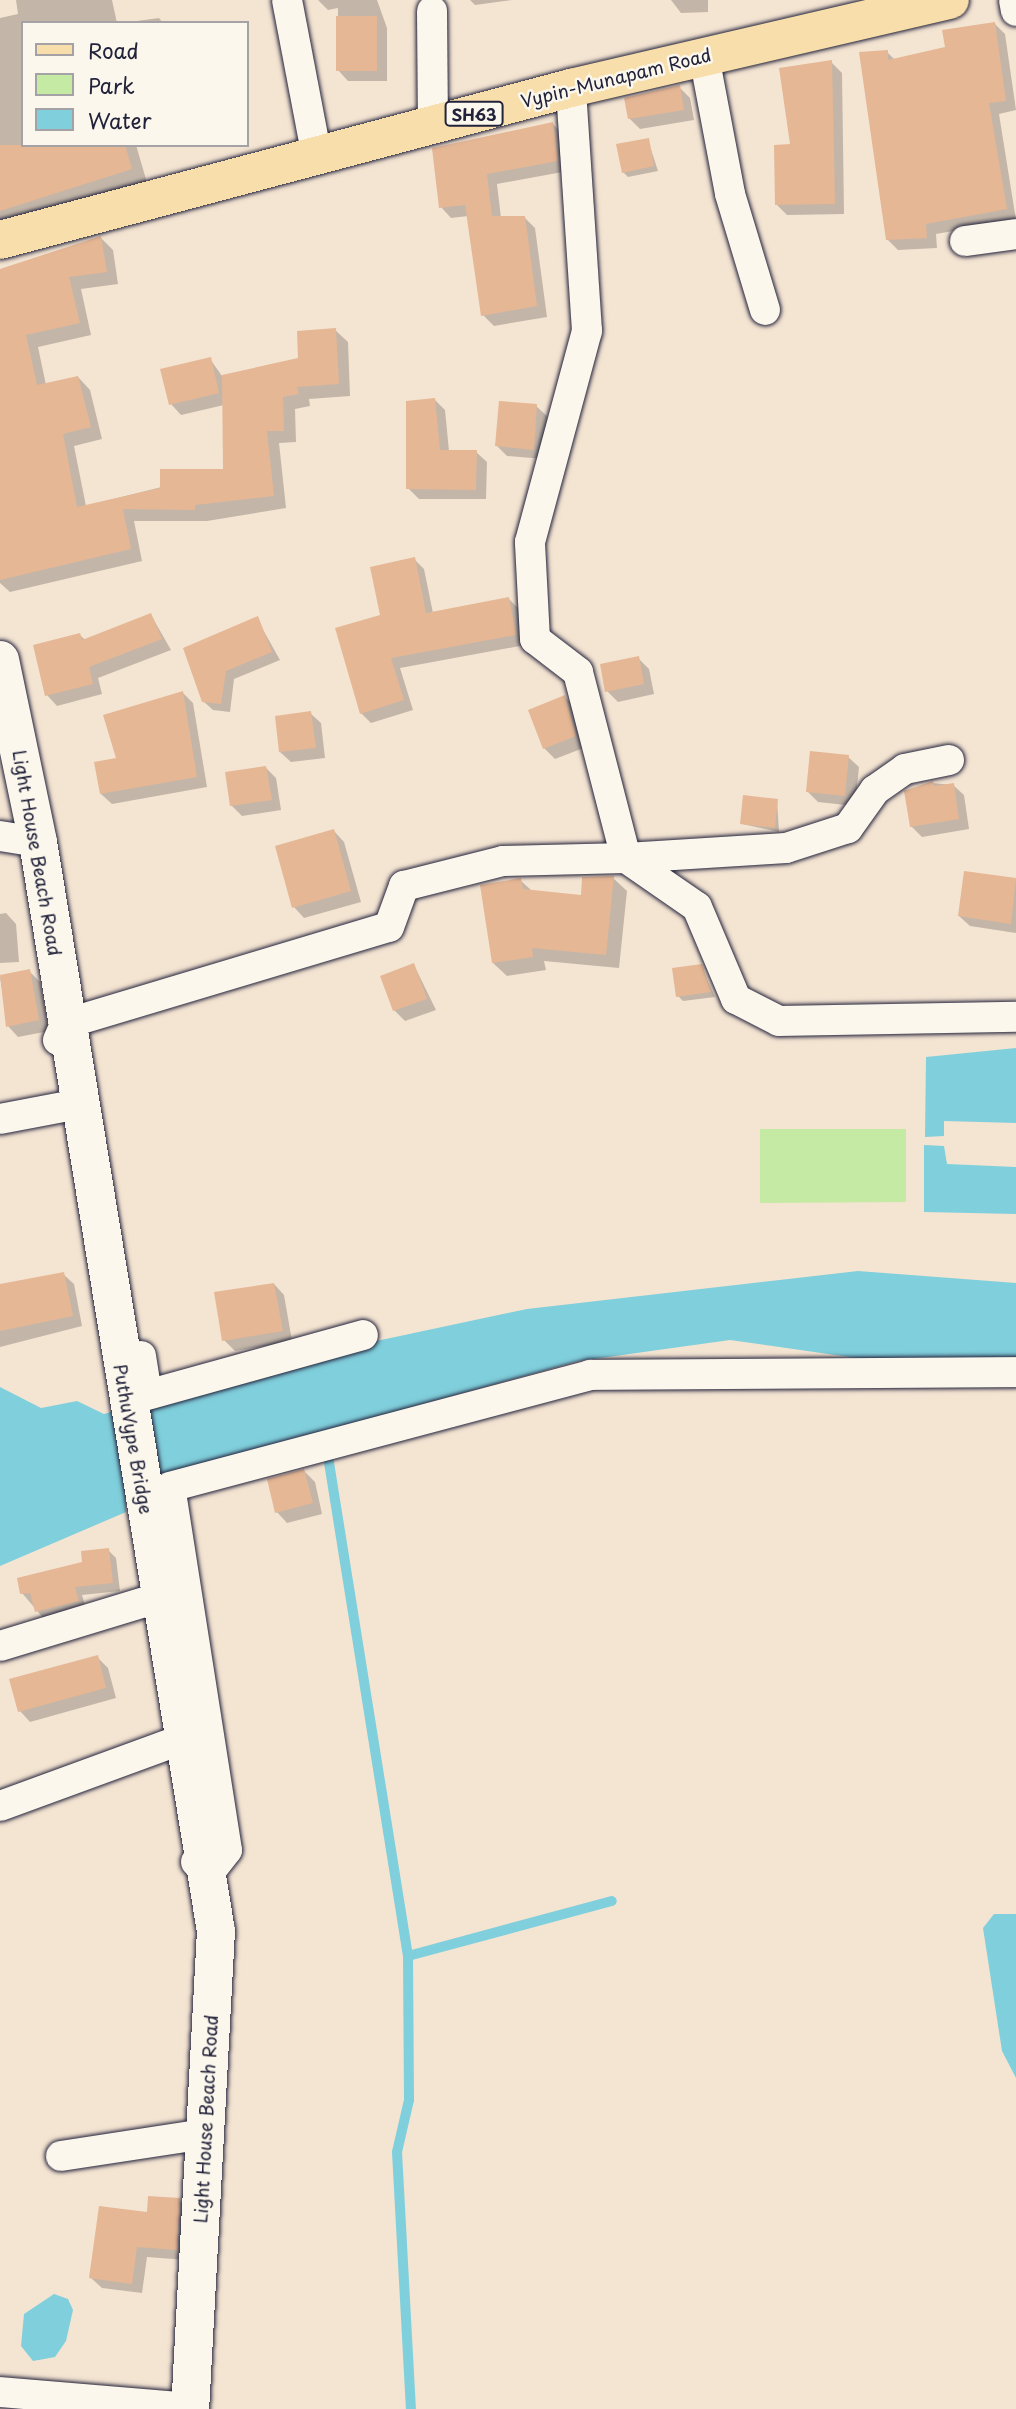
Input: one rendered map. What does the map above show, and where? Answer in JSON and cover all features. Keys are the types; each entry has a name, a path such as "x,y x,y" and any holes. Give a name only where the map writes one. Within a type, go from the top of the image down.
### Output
{"main road":[{"name":"Vypin-Munapam Road","path":"0,240 571,88 704,56 840,12 950,0"},
{"name":"Light House Beach Road","path":"0,660 38,842 67,1035"},
{"name":"PuthuVype Bridge","path":"67,1035 203,1830"},
{"name":"Light House Beach Road","path":"190,2409 216,1931 203,1830"}],"street":[{"path":"287,0 317,157"},
{"path":"1014,0 1016,11"},
{"path":"432,11 433,125"},
{"path":"704,56 730,194 765,310"},
{"path":"571,88 587,331 530,542 536,639 578,672 626,858 697,907 736,999 779,1021 1016,1017"},
{"path":"965,241 1016,234"},
{"path":"110,1396 54,1049 67,1035 389,927 404,886 503,860 626,858 786,848 848,828 875,790 905,769 949,760"},
{"path":"0,836 38,842"},
{"path":"67,1035 89,1038 147,1395 363,1335"},
{"path":"0,1119 63,1107"},
{"path":"130,1513 188,1856 209,1873 227,1850 170,1487 590,1376 1016,1372"},
{"path":"0,1646 145,1602"},
{"path":"0,1806 170,1744"},
{"path":"61,2156 205,2134"},
{"path":"0,2392 190,2409"}],"green space":[{"path":"760,1129 906,1129 906,1202 760,1203"}],"water":[{"path":"1016,1048 1016,1123 944,1121 944,1136 925,1137 926,1057"},
{"path":"924,1145 944,1146 947,1164 1016,1167 1016,1214 924,1212"},
{"path":"858,1271 1016,1283 1016,1363 856,1358 730,1340 579,1361 126,1486 126,1512 0,1566 0,1387 41,1408 77,1401 104,1414 306,1356 527,1309"},
{"path":"994,1914 1016,1914 1016,2078 1002,2051 983,1928"},
{"path":"54,2294 68,2299 73,2310 66,2341 55,2357 33,2361 21,2346 24,2314"}],"building":[{"path":"336,16 377,16 377,71 336,71"},
{"path":"995,22 1006,101 989,103 1007,209 926,224 927,238 886,240 859,52 888,50 888,60 945,47 942,30"},
{"path":"832,60 835,204 775,205 774,145 790,144 779,68"},
{"path":"680,85 684,110 628,119 624,98"},
{"path":"553,122 558,161 487,174 492,216 525,216 537,306 481,316 465,205 439,208 432,148"},
{"path":"649,138 654,166 622,173 616,144"},
{"path":"0,145 126,147 132,169 0,211"},
{"path":"101,236 107,272 69,277 80,323 26,335 37,385 78,376 91,427 63,434 77,507 160,488 160,469 223,469 222,375 298,358 297,331 336,328 339,384 297,387 299,394 283,397 284,431 267,431 274,496 195,505 195,510 123,509 131,549 0,580 0,269"},
{"path":"211,357 219,393 169,405 160,369"},
{"path":"435,398 440,450 477,450 476,490 406,489 406,401"},
{"path":"499,401 537,404 534,450 495,446"},
{"path":"415,557 426,613 509,597 516,635 391,658 404,700 360,714 335,628 380,615 370,567"},
{"path":"151,613 162,639 89,667 93,684 45,696 33,645 80,633 82,640"},
{"path":"258,616 272,652 226,671 221,704 202,702 183,648"},
{"path":"639,656 644,684 605,692 600,664"},
{"path":"183,691 197,777 100,794 94,762 116,758 103,715"},
{"path":"565,695 576,736 543,749 528,710"},
{"path":"311,711 316,748 279,752 275,716"},
{"path":"810,751 849,755 845,796 806,792"},
{"path":"266,766 272,800 230,806 225,772"},
{"path":"933,781 934,786 954,783 959,819 910,827 904,791"},
{"path":"743,795 778,799 775,828 740,824"},
{"path":"334,829 351,891 292,908 275,846"},
{"path":"964,871 1016,878 1011,924 958,916"},
{"path":"614,876 606,955 532,948 533,957 492,963 480,885 521,878 523,889 581,895 582,877"},
{"path":"414,963 427,999 393,1011 380,976"},
{"path":"702,964 711,992 676,997 672,968"},
{"path":"30,969 39,1020 6,1027 0,975"},
{"path":"64,1272 73,1316 0,1331 0,1284"},
{"path":"274,1283 283,1331 222,1341 214,1292"},
{"path":"304,1469 313,1503 275,1513 267,1479"},
{"path":"109,1548 113,1583 75,1587 79,1601 35,1612 30,1593 20,1594 17,1578 82,1562 81,1551"},
{"path":"98,1655 106,1688 18,1712 9,1679"},
{"path":"148,2196 180,2198 177,2250 137,2247 132,2284 89,2278 99,2206 147,2212"}],"waterway":[{"path":"327,1450 408,1956 612,1901"},
{"path":"408,1956 409,2100 397,2152 411,2409"}]}
